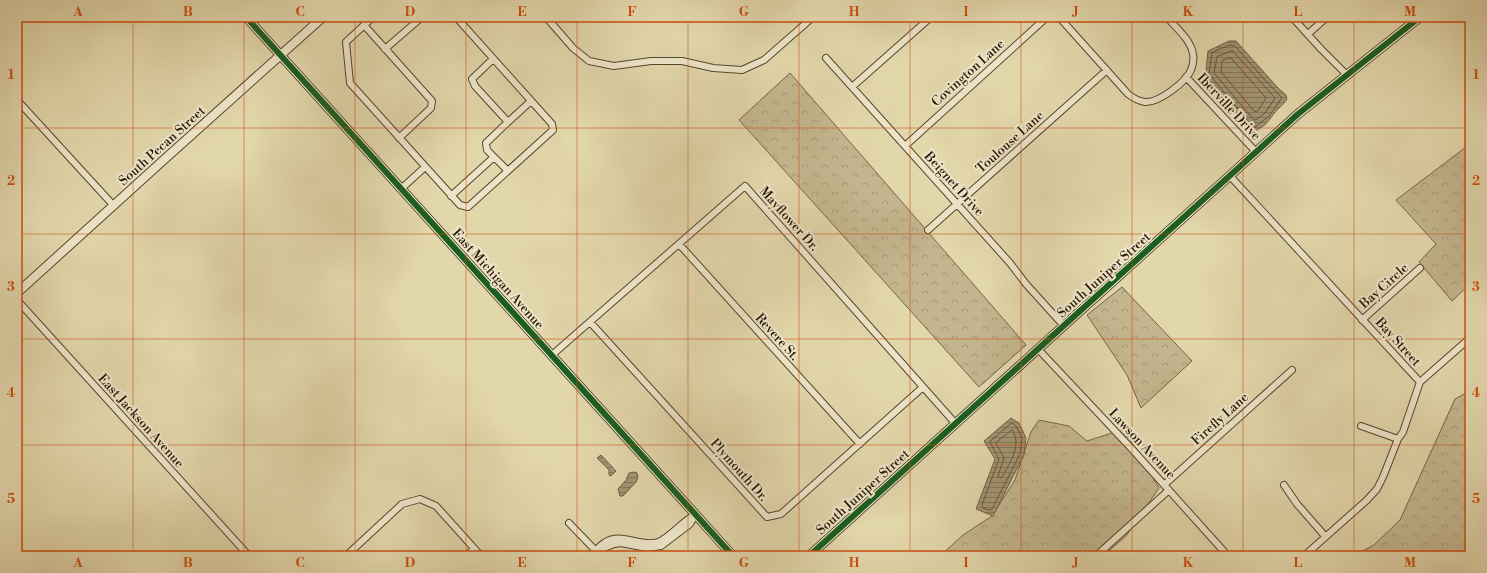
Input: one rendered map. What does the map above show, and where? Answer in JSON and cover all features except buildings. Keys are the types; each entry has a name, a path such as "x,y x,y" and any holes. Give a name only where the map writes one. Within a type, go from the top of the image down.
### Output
{"street":[{"name":"East Michigan Avenue","path":"246,17 733,556"},
{"name":"South Pecan Street","path":"17,294 323,17"},
{"path":"373,17 346,42 350,83 451,196 460,205 468,207 553,130 552,124 456,17"},
{"path":"385,49 422,17"},
{"path":"546,17 572,48 589,61 614,66 651,62 682,61 713,68 736,70 742,70 764,60 813,17"},
{"path":"852,87 931,17"},
{"name":"Covington Lane","path":"905,146 1047,17"},
{"path":"1059,17 1128,94 1145,102 1159,99 1166,95 1191,71 1193,54 1190,45 1167,17"},
{"path":"1292,17 1347,75"},
{"path":"1308,34 1327,17"},
{"name":"South Juniper Street","path":"809,556 1298,114 1420,17"},
{"path":"364,25 432,101 431,108 399,138"},
{"name":"Beignet Drive","path":"826,58 1064,326"},
{"path":"493,59 472,79 475,86 508,122"},
{"name":"Toulouse Lane","path":"928,230 1107,70"},
{"name":"Iberville Drive","path":"1186,77 1256,152"},
{"path":"17,100 114,206"},
{"path":"508,171 487,150 486,143 531,101"},
{"path":"451,196 494,157"},
{"path":"402,188 425,167"},
{"name":"Bay Street","path":"1230,176 1420,382 1403,432 1398,439 1377,489 1367,500 1304,556"},
{"name":"Mayflower Dr.","path":"552,355 745,186 955,423"},
{"name":"Revere St.","path":"679,244 860,444"},
{"name":"Bay Circle","path":"1362,320 1420,268"},
{"name":"East Jackson Avenue","path":"17,300 249,556"},
{"name":"Plymouth Dr.","path":"590,322 767,517 781,514 923,387"},
{"path":"1420,382 1470,338"},
{"name":"Lawson Avenue","path":"1038,349 1169,490 1227,556"},
{"name":"Firefly Lane","path":"1164,485 1292,370"},
{"path":"1361,426 1398,439"},
{"path":"1284,485 1297,504 1326,536"},
{"path":"1096,556 1169,490"},
{"path":"346,556 402,504 420,499 436,506 480,556"},
{"path":"570,523 594,554 604,543 619,539 645,543 659,542 666,538 687,519 695,515"},
{"path":"466,556 474,549"}],"green space":[{"path":"790,73 1026,345 979,387 739,120"},
{"path":"1470,144 1470,284 1452,301 1419,262 1436,244 1396,200"},
{"path":"1122,287 1192,361 1141,408 1127,375 1087,315"},
{"path":"1470,391 1470,556 1353,556 1374,545 1400,520 1455,399"},
{"path":"1039,420 1069,426 1087,441 1124,429 1159,488 1126,536 1103,556 940,556 963,535 992,516 1015,480 1031,432"}],"water":[{"path":"1229,41 1236,41 1286,95 1286,101 1266,123 1261,128 1252,132 1203,75 1206,70 1208,51"},
{"path":"1011,418 1019,423 1026,438 1024,455 993,516 976,509 995,459 984,441"},
{"path":"601,455 616,471 611,476 609,475 609,470 597,458"},
{"path":"629,473 637,473 638,477 636,482 623,496 620,496 618,489 626,480"}],"cycle path":[{"path":"246,17 733,556"},
{"path":"809,556 1298,114 1420,17"}]}
